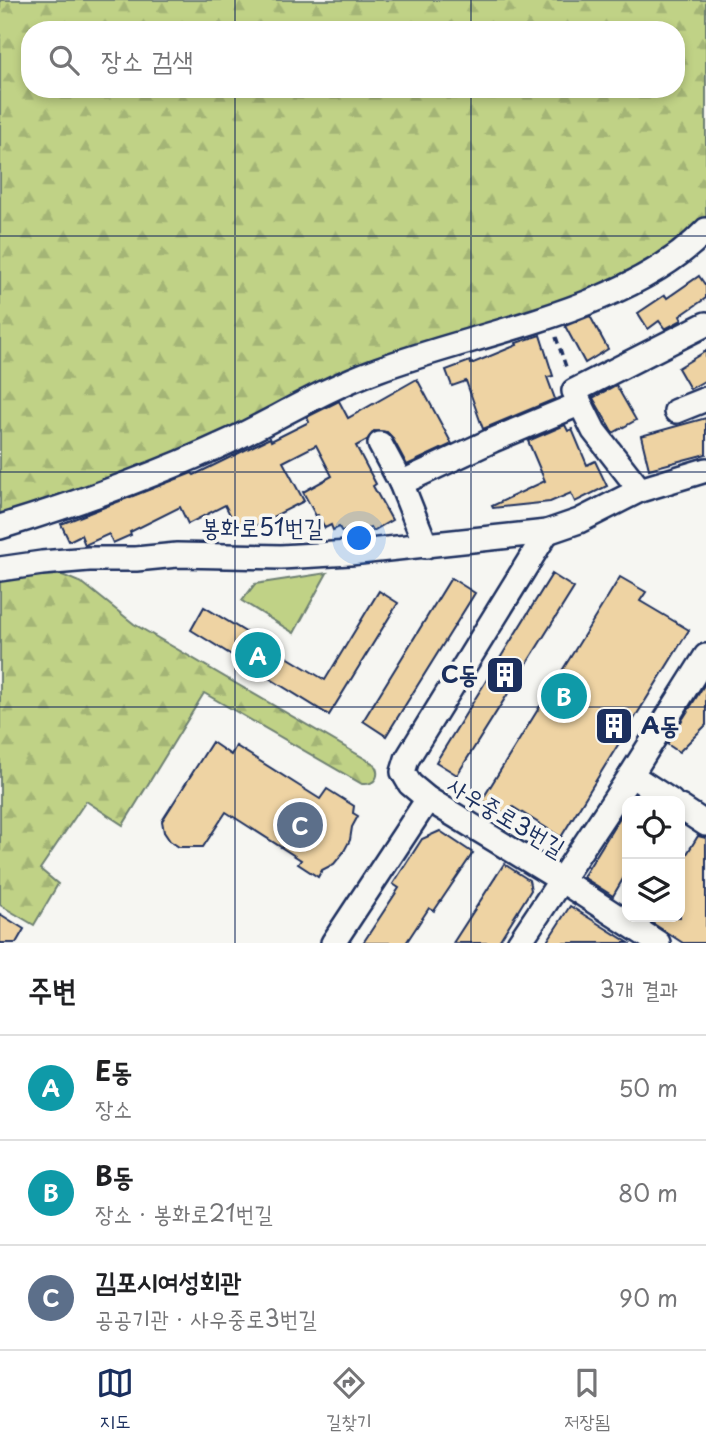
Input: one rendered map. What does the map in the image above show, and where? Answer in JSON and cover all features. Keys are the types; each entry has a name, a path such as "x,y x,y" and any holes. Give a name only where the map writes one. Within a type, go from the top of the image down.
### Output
{"street":[{"path":"0,527 191,457 376,370 548,316 647,276 682,253 706,230"},
{"path":"401,483 577,398 706,324"},
{"path":"577,398 594,431 640,490"},
{"path":"676,411 706,399"},
{"path":"380,444 401,483 426,546"},
{"name":"봉화로51번길","path":"0,569 89,559 201,554 281,556 426,546 547,531 579,522 640,490 706,470"},
{"path":"428,799 410,784 403,772 407,759 547,531"},
{"name":"사우중로3번길","path":"519,943 631,775 706,656"},
{"path":"631,775 663,796"},
{"name":"사우중로3번길","path":"334,943 428,799 561,880"},
{"path":"685,810 706,824"},
{"path":"561,880 658,943"}],"path":[{"path":"548,316 577,398"}],"green space":[{"path":"0,0 706,0 706,221 639,273 197,448 0,520"},
{"path":"0,571 55,572 84,584 134,624 374,764 376,778 371,783 362,784 204,693 123,825 86,801 40,869 58,884 34,925 0,905"},
{"path":"327,573 294,633 242,601 255,584"}],"building":[{"path":"699,276 706,286 706,298 680,316 682,320 665,329 659,321 648,329 638,313 665,295 667,298"},
{"path":"590,316 608,349 585,363 565,326"},
{"path":"540,335 553,376 547,377 555,399 483,429 466,381 452,386 446,370 470,361 471,364"},
{"path":"706,351 706,380 690,389 678,368"},
{"path":"417,379 452,444 407,465 387,432 374,431 367,440 356,446 376,484 373,486 392,520 373,531 370,527 361,532 359,528 352,532 350,528 342,532 339,527 333,530 331,525 325,528 318,515 316,516 303,492 332,476 316,445 283,462 304,501 255,526 253,522 244,527 242,523 236,526 225,505 188,524 180,507 113,543 109,534 85,545 81,535 69,541 61,524 192,473 194,475 270,438 271,441 309,422 307,417 339,401 348,418"},
{"path":"616,385 636,420 613,433 593,398"},
{"path":"706,418 706,454 649,469 641,436"},
{"path":"565,425 568,431 572,429 587,465 595,461 607,486 575,502 571,493 550,502 493,508 492,506 545,481 528,441"},
{"name":"C동","path":"552,574 574,588 457,775 436,762"},
{"path":"620,577 646,592 640,601 689,630 561,837 513,807 507,815 482,800"},
{"path":"451,578 475,593 386,736 363,721"},
{"path":"379,591 398,603 329,715 191,630 204,607 325,680"},
{"path":"706,682 706,725 679,752 667,744"},
{"path":"212,742 231,755 236,746 320,799 327,789 354,806 353,813 358,816 352,827 350,840 334,864 322,870 318,877 298,864 301,860 226,812 203,847 179,847 170,841 164,832 162,821"},
{"path":"622,814 622,881 613,896 583,877"},
{"path":"440,831 473,853 434,911 429,908 406,943 363,943 399,888 393,884 422,839"},
{"path":"698,836 706,838 706,943 683,943 651,922 685,922 685,857"},
{"path":"504,864 529,880 531,890 498,943 453,943"},
{"path":"570,906 629,943 546,943"},
{"path":"0,914 24,929 16,943 0,943"}],"place":[{"name":"E동","path":"258,655"},
{"name":"C동","path":"505,675"},
{"name":"B동","path":"564,696"},
{"name":"A동","path":"614,726"},
{"name":"김포시여성회관","path":"300,825"}]}
